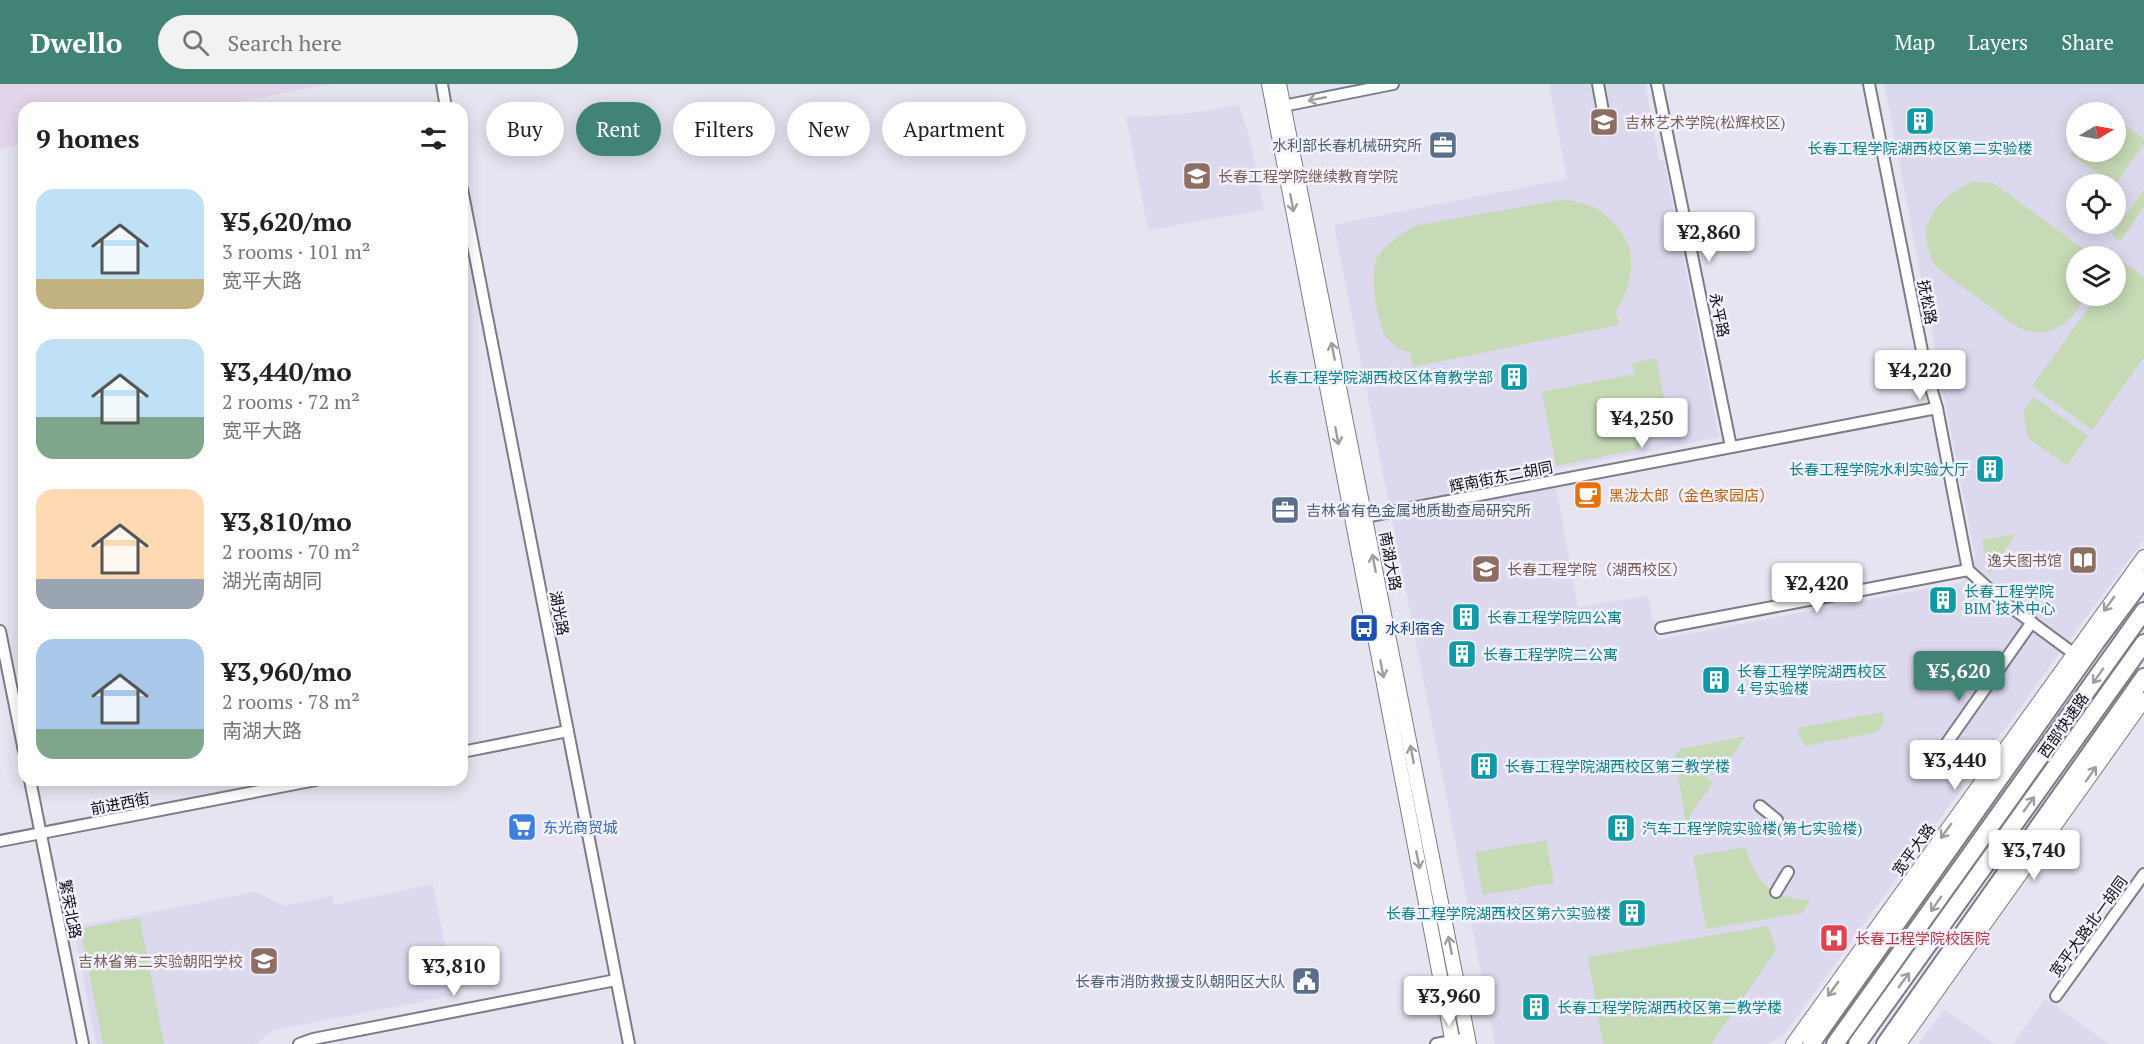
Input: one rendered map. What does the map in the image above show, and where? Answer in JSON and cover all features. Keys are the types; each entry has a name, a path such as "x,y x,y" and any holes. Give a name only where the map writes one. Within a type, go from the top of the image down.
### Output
{"highway":[{"path":"1811,1044 2144,578"},
{"name":"西部快速路","path":"1835,1044 2144,611"},
{"name":"西部快速路","path":"1857,1044 2144,643"},
{"path":"1885,1044 2144,677"}],"main road":[{"name":"南湖大路","path":"1269,84 1468,1041"},
{"name":"南湖大路","path":"1279,84 1453,1042"},
{"name":"宽平大路","path":"1793,1044 2144,557"},
{"path":"1899,1044 2144,700"}],"street":[{"path":"442,84 445,102"},
{"path":"1283,106 1393,84"},
{"path":"1598,84 1605,122"},
{"name":"永平路","path":"1657,84 1731,447"},
{"name":"抚松路","path":"1869,84 1968,570"},
{"name":"湖光路","path":"468,220 629,1044"},
{"name":"辉南街东二胡同","path":"1359,518 1714,446 1731,447 1936,408"},
{"path":"1660,628 1968,570 2000,599 2073,653"},
{"path":"1978,771 1944,747 2032,622"},
{"path":"0,631 18,721"},
{"path":"468,751 568,732"},
{"name":"繁荣北路","path":"31,786 83,1044"},
{"name":"前进西街","path":"0,841 285,786"},
{"path":"1760,806 1777,819"},
{"path":"1776,892 1788,872"},
{"name":"宽平大路北一胡同","path":"2056,996 2144,873"},
{"path":"298,1044 616,980"},
{"path":"1436,1044 1468,1041"}],"shaded area":[{"path":"0,84 330,84 238,102 18,102 18,145 0,149"},
{"name":"长春工程学院（湖西校区）","path":"1549,84 1645,84 1659,160 1664,160 1719,437 1553,470 1578,607 1648,596 1657,640 1962,582 1975,556 1884,84 2144,84 2144,540 1783,1036 1768,1044 1495,1044 1334,225 1567,179"},
{"name":"长春工程学院继续教育学院","path":"1239,105 1251,142 1264,210 1148,230 1126,117 1185,114"},
{"name":"吉林省第二实验朝阳学校","path":"433,884 455,995 274,1030 255,1044 96,1044 73,927 256,892 284,906 332,896 334,905"},
{"path":"2045,998 2059,1008 2109,1044 2013,1044"},
{"path":"1944,1010 1995,1044 1918,1044"}],"green space":[{"path":"2126,126 2144,139 2144,144 2123,174 2100,174 2082,162 2126,162"},
{"path":"1972,182 1993,183 2080,246 2066,246 2066,306 2080,306 2069,320 2050,331 2025,330 2003,317 1940,270 1934,263 1928,248 1927,226 1937,208 1953,193"},
{"path":"2144,189 2144,207 2126,232 2126,215"},
{"path":"1566,199 1597,209 1618,228 1625,239 1630,251 1631,263 1627,287 1616,312 1619,325 1413,367 1410,353 1397,348 1389,341 1380,321 1375,297 1374,273 1375,264 1381,252 1413,226"},
{"path":"2113,234 2125,234 2120,241"},
{"path":"2126,264 2144,277 2144,357 2092,430 2032,386 2090,306 2126,306"},
{"path":"1656,358 1671,433 1638,439 1640,449 1556,466 1542,392 1634,374 1632,363"},
{"path":"2034,397 2088,436 2067,466 2028,438 2023,412"},
{"path":"2015,534 1989,575 1982,540"},
{"path":"1882,712 1884,722 1877,732 1805,746 1800,737 1798,728"},
{"path":"1746,736 1720,773 1714,769 1707,778 1713,783 1689,816 1693,836 1688,837 1675,756 1680,749"},
{"path":"1546,840 1554,883 1483,895 1475,852"},
{"path":"1745,847 1755,871 1768,887 1786,896 1811,900 1802,913 1706,929 1693,856"},
{"path":"136,918 140,920 164,1044 103,1044 81,932 84,928"},
{"path":"1768,926 1776,950 1711,1044 1603,1044 1588,957"}],"place":[{"name":"长春工程学院湖西校区第二实验楼","path":"1920,121"},
{"name":"吉林艺术学院(松辉校区)","path":"1604,122"},
{"name":"水利部长春机械研究所","path":"1443,145"},
{"name":"长春工程学院继续教育学院","path":"1197,176"},
{"name":"长春工程学院湖西校区体育教学部","path":"1514,377"},
{"name":"长春工程学院水利实验大厅","path":"1990,469"},
{"name":"黑泷太郎（金色家园店）","path":"1588,495"},
{"name":"吉林省有色金属地质勘查局研究所","path":"1285,510"},
{"name":"逸夫图书馆","path":"2083,560"},
{"name":"长春工程学院（湖西校区）","path":"1486,569"},
{"name":"长春工程学院 BIM 技术中心","path":"1943,600"},
{"name":"长春工程学院四公寓","path":"1466,617"},
{"name":"水利宿舍","path":"1364,628"},
{"name":"长春工程学院二公寓","path":"1462,654"},
{"name":"长春工程学院湖西校区 4 号实验楼","path":"1716,680"},
{"name":"长春工程学院湖西校区第三教学楼","path":"1484,766"},
{"name":"东光商贸城","path":"522,827"},
{"name":"汽车工程学院实验楼(第七实验楼)","path":"1621,828"},
{"name":"长春工程学院湖西校区第六实验楼","path":"1632,913"},
{"name":"长春工程学院校医院","path":"1834,938"},
{"name":"吉林省第二实验朝阳学校","path":"264,961"},
{"name":"长春市消防救援支队朝阳区大队","path":"1306,981"},
{"name":"长春工程学院湖西校区第二教学楼","path":"1536,1007"}]}
